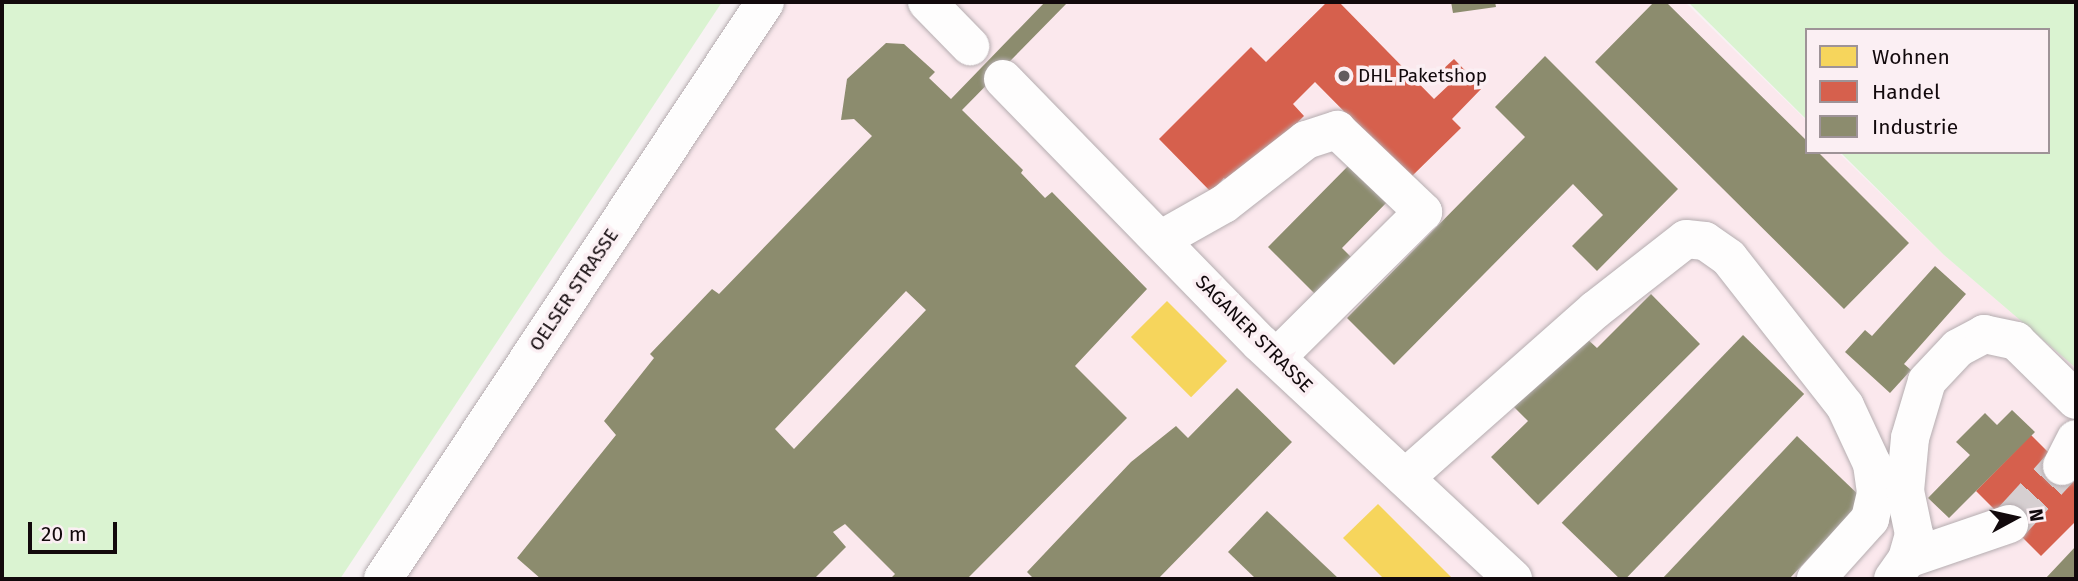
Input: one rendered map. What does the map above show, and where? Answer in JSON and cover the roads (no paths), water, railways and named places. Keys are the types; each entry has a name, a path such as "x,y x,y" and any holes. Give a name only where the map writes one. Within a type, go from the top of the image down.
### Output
{"street":[{"name":"OELSER STRASSE","path":"383,579 765,2"},
{"path":"927,2 970,46"},
{"name":"SAGANER STRASSE","path":"1003,79 1276,358 1513,579"},
{"path":"1160,240 1224,204 1306,140 1336,130 1423,212 1276,358"},
{"path":"1405,478 1595,310 1686,239 1705,241 1729,258 1845,406 1872,464 1876,493 1870,519 1816,579"},
{"path":"1900,569 1914,534 1905,491 1910,438 1927,381 1958,348 1984,334 2016,341 2076,400"},
{"path":"1900,569 2009,524"}],"tunnel":[{"path":"2009,524 2062,466"}],"place":[{"name":"DHL Paketshop","path":"1344,76"}]}
